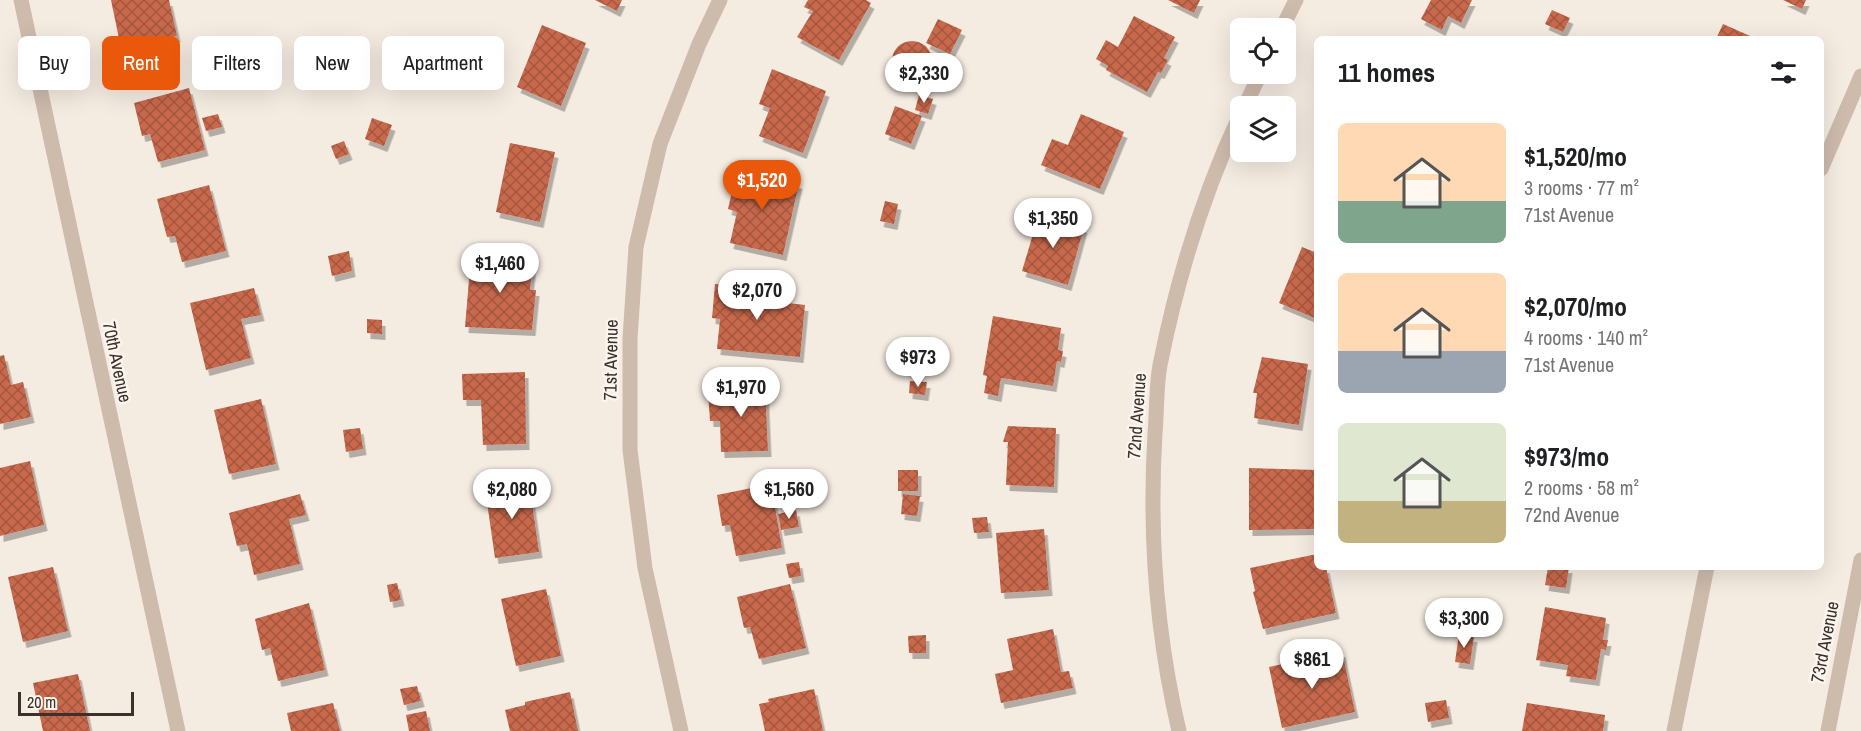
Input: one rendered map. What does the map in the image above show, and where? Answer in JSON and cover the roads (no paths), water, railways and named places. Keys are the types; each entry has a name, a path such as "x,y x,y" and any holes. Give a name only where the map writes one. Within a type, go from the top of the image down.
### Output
{"street":[{"name":"70th Avenue","path":"21,0 178,731"},
{"name":"71st Avenue","path":"681,731 645,568 630,450 630,339 636,247 660,144 699,44 720,0"},
{"path":"1287,18 1296,0"},
{"path":"1824,162 1861,76"},
{"name":"72nd Avenue","path":"1179,731 1155,582 1152,484 1160,368 1184,268 1212,179 1230,138"},
{"name":"73rd Avenue","path":"1828,731 1861,560"},
{"path":"1674,731 1706,570"}]}
